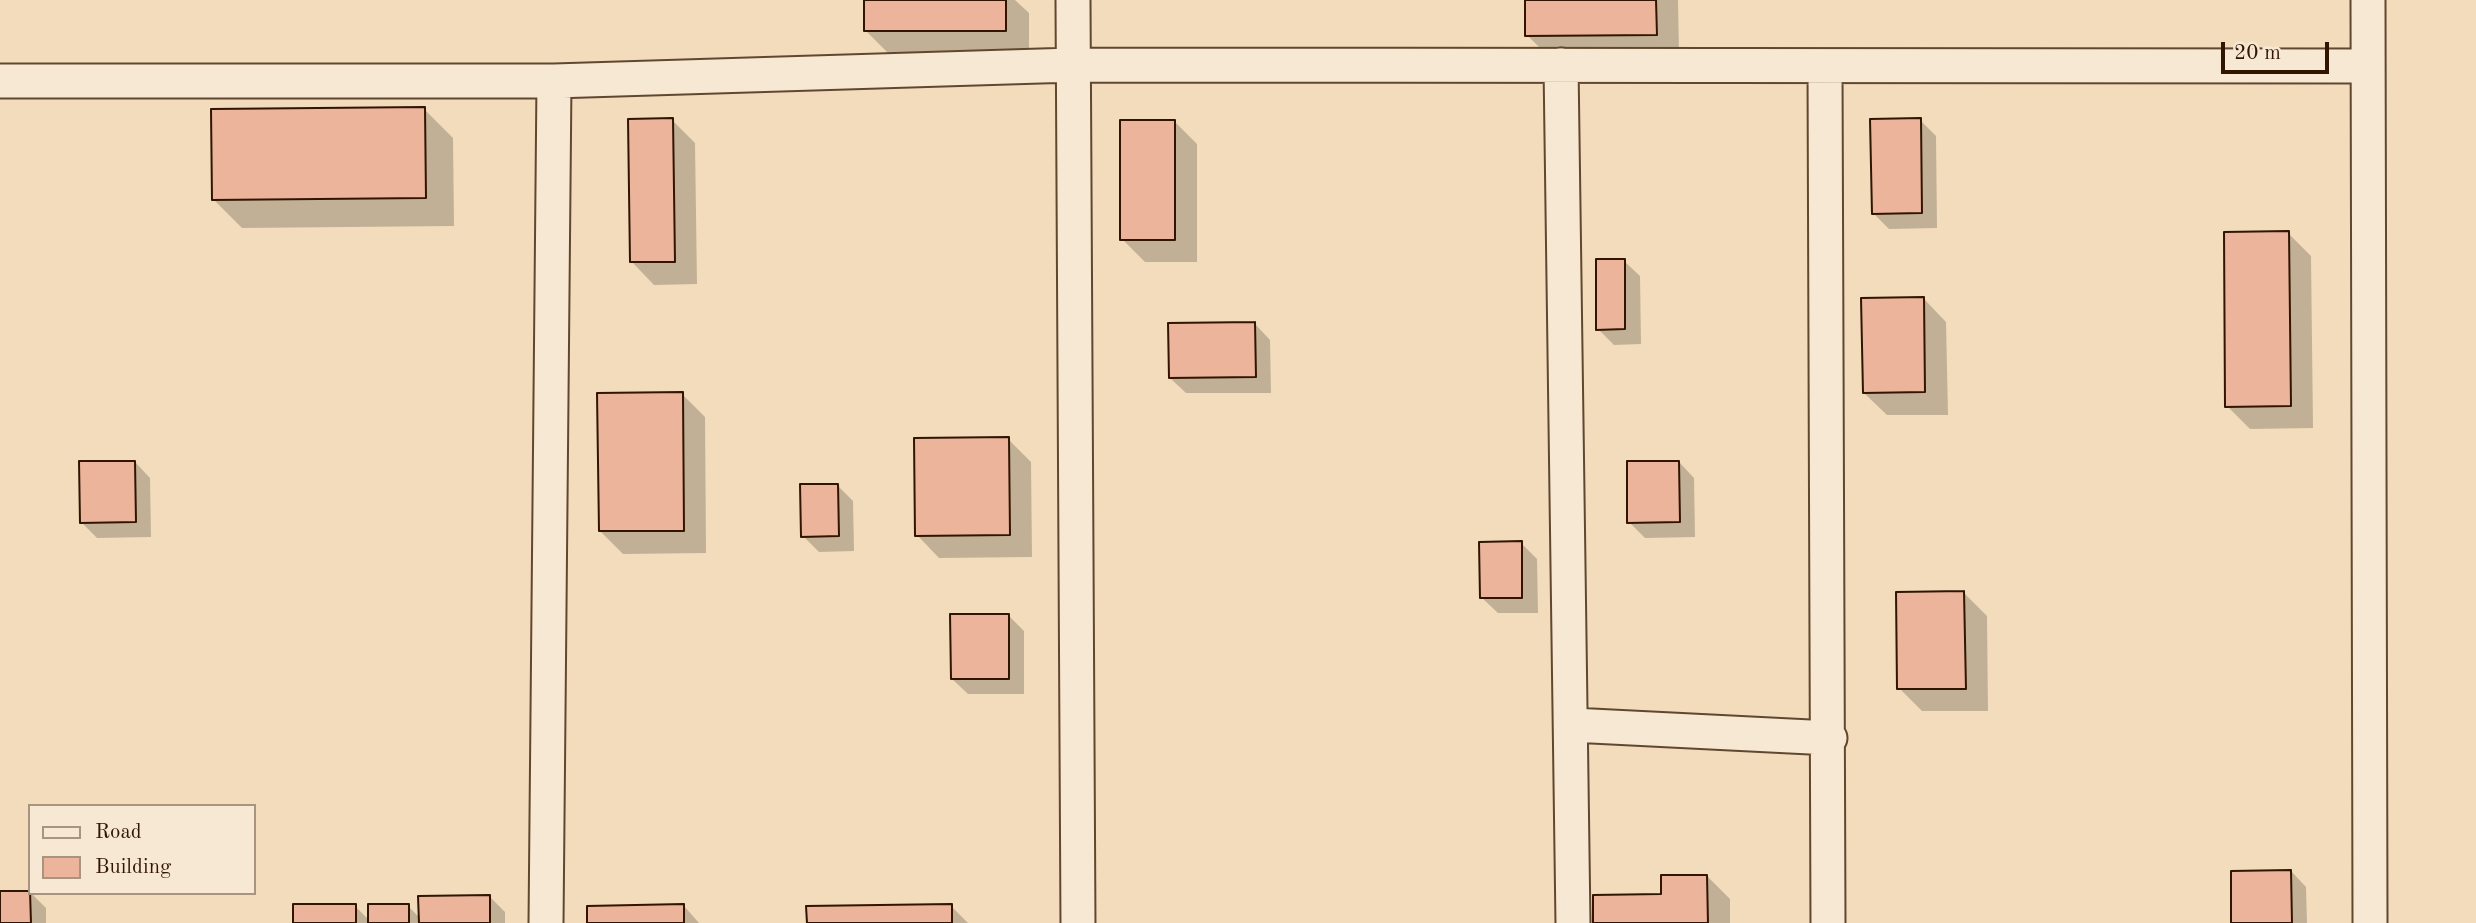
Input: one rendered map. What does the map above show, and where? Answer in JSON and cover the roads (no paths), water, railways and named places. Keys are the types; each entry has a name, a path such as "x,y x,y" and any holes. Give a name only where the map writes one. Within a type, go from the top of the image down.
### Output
{"street":[{"path":"1073,0 1078,923"},
{"path":"2368,0 2370,923"},
{"path":"0,81 554,81 1073,65 2368,66"},
{"path":"1561,65 1573,923"},
{"path":"1825,66 1830,738 1828,923"},
{"path":"546,923 554,81"},
{"path":"1572,725 1830,738"}]}
